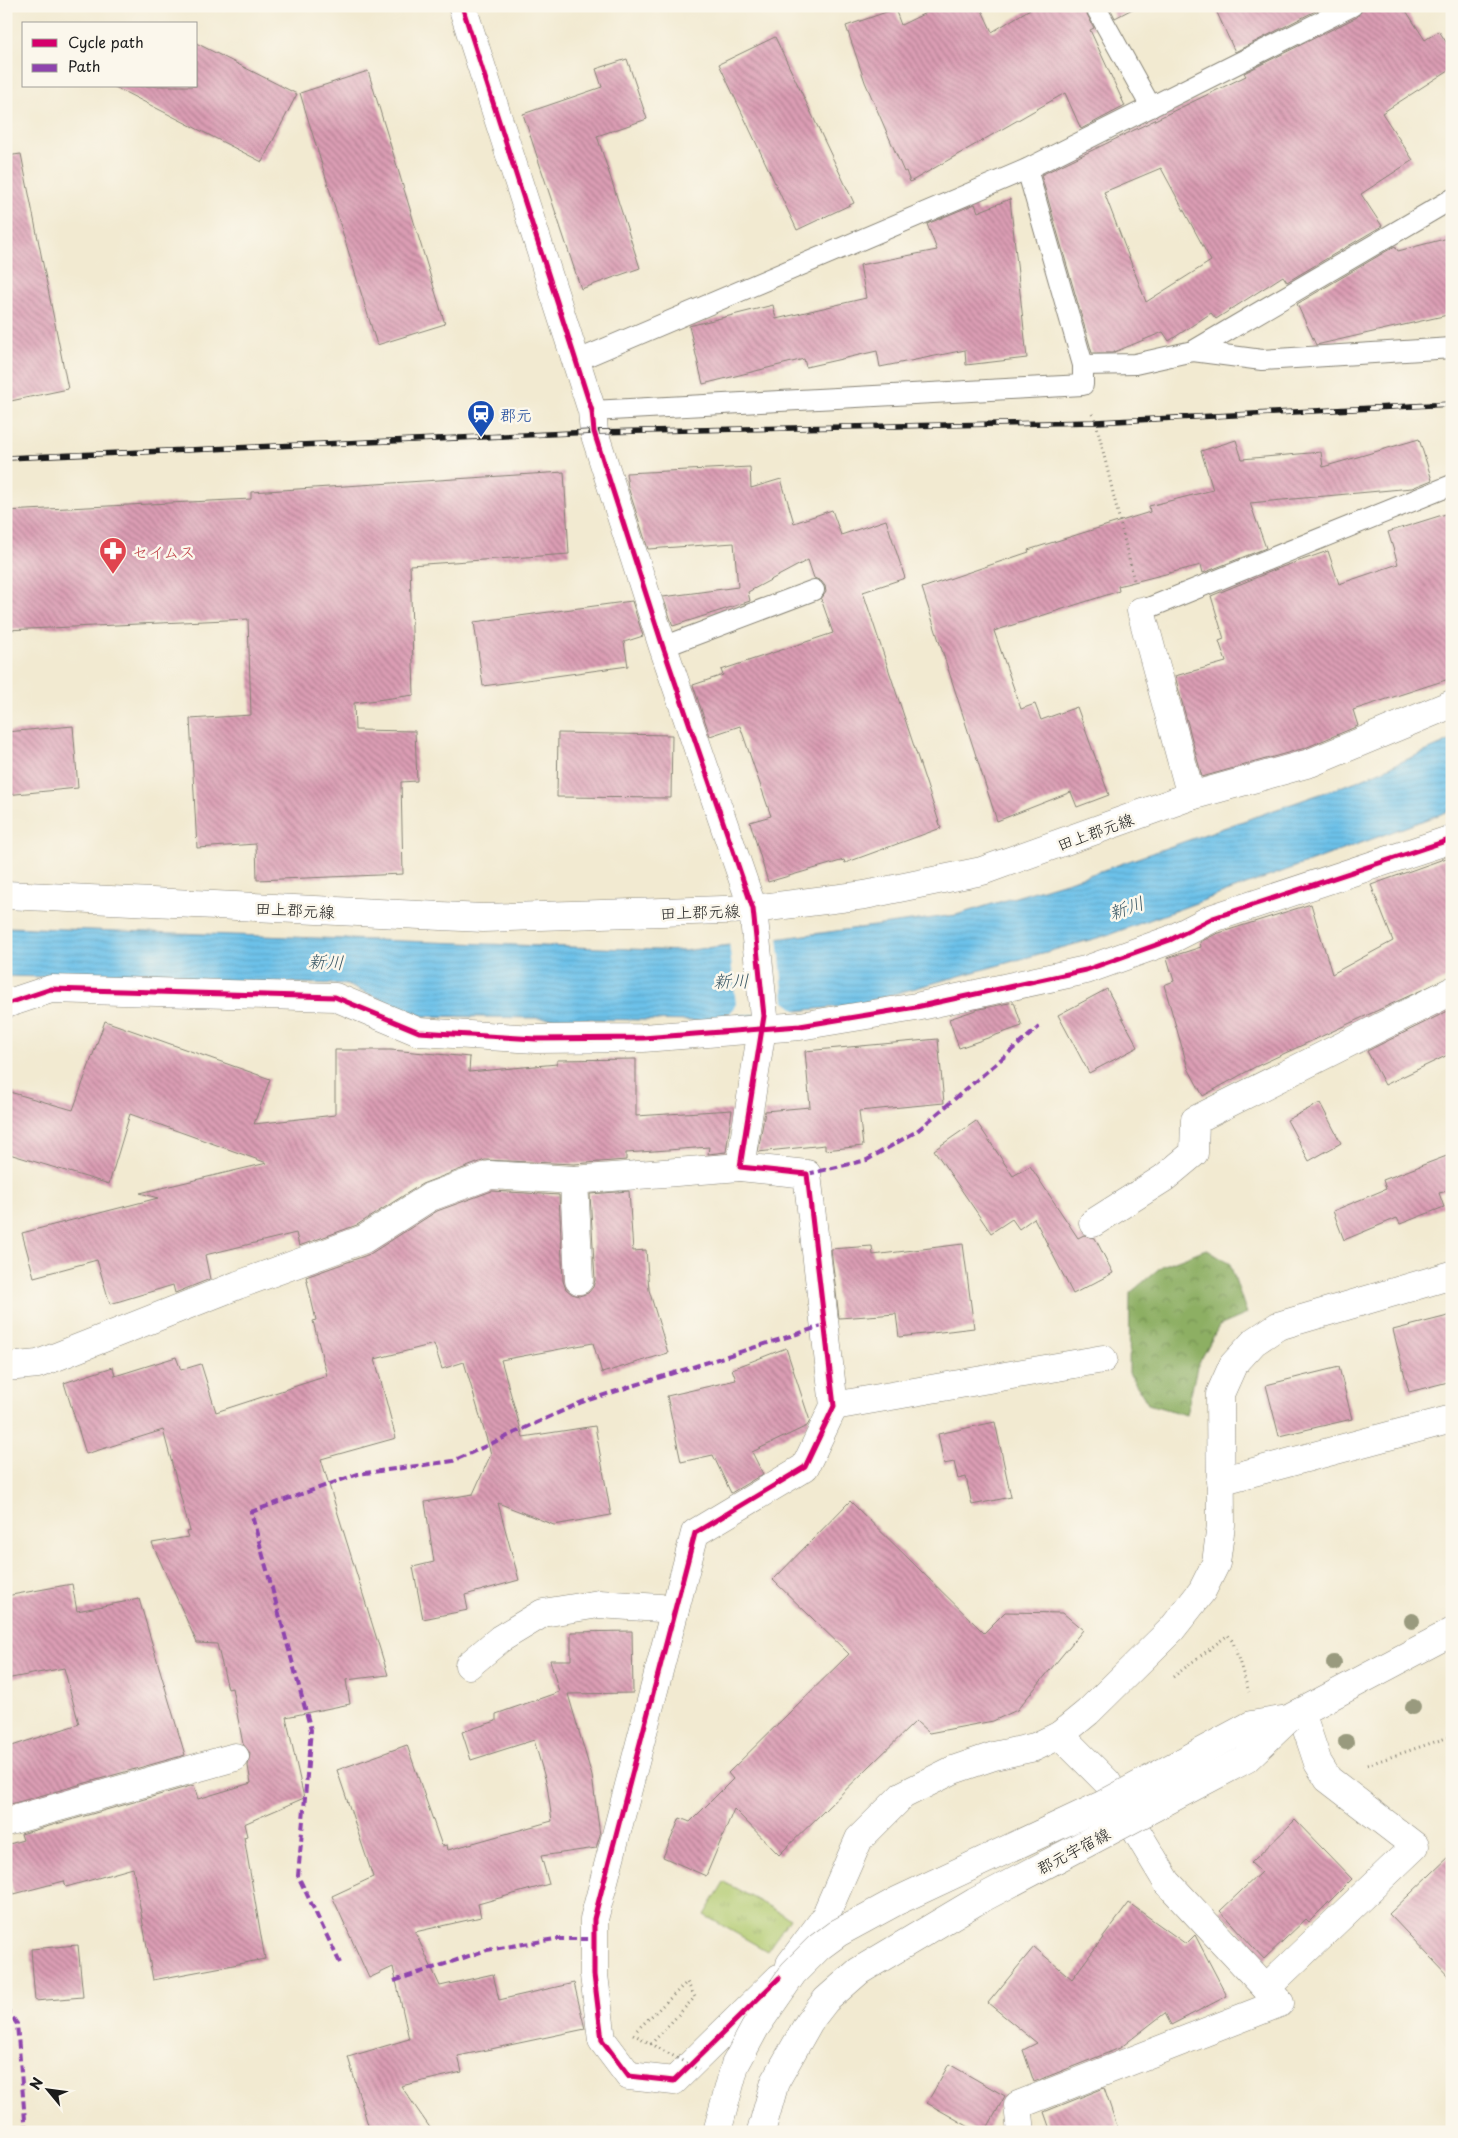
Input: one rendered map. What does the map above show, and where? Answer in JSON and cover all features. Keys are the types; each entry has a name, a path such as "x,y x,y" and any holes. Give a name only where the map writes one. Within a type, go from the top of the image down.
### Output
{"street":[{"path":"462,6 592,411 594,432 663,647 754,916 763,1023 740,1167"},
{"path":"1141,611 1192,796"},
{"name":"田上郡元線","path":"6,895 483,918 754,916 982,871 1192,796 1310,764 1452,704"},
{"path":"6,1004 51,988 335,997 419,1032 536,1039 643,1038 763,1023 800,1026 916,1007 1086,970 1170,940 1213,918 1452,839"},
{"path":"1093,1223 1164,1178 1194,1153 1196,1120 1452,990"},
{"path":"6,1367 38,1364 238,1285 364,1239 430,1197 490,1175 574,1180 740,1167 807,1174 834,1406 805,1466 695,1533 594,1920 594,1975 602,2040 629,2076 674,2081 779,1978"},
{"path":"574,1180 579,1280"},
{"path":"710,2132 722,2070 779,1978 824,1919 859,1839 904,1795 953,1770 994,1756 1035,1747 1060,1735 1088,1712 1172,1628 1202,1591 1216,1563 1221,1525 1220,1394 1233,1365 1254,1342 1278,1326 1452,1275"},
{"path":"834,1406 1103,1360"},
{"path":"1220,1481 1452,1419"},
{"path":"469,1665 500,1639 543,1613 599,1604 675,1609"},
{"name":"郡元宇宿線","path":"761,2132 775,2082 809,2022 826,2000 859,1971 975,1902 1246,1759 1294,1716 1452,1632"},
{"path":"717,2132 735,2065 755,2028 793,1973 819,1947 838,1933 897,1901 1100,1806 1251,1725 1294,1716 1328,1779 1415,1846 1266,1988"},
{"path":"1021,2132 1018,2105 1280,2003 1167,1882 1107,1782 1060,1735"},
{"path":"6,1822 235,1757"}],"lane":[{"path":"1095,6 1151,107"},
{"path":"576,361 1027,169 1352,6"},
{"path":"592,411 1083,385 1083,365 1027,169"},
{"path":"1083,365 1135,364 1193,351 1452,198"},
{"path":"1193,351 1262,360 1452,348"},
{"path":"1141,611 1452,486"},
{"path":"663,647 814,590"}],"path":[{"path":"1083,385 1089,407 1096,422 1141,611"},
{"path":"1168,1678 1177,1676 1228,1635 1233,1642 1247,1685"},
{"path":"1328,1779 1452,1736"},
{"path":"644,2052 650,2045 656,2038 695,1997 687,1982 633,2034 642,2039 651,2044 676,2059 701,2070"}],"green space":[{"path":"1206,1249 1230,1264 1247,1314 1219,1326 1197,1367 1186,1415 1148,1404 1129,1373 1130,1293 1162,1266"},
{"path":"724,1882 790,1918 767,1951 704,1915"}],"water":[{"name":"新川","path":"1452,740 1452,810 1108,935 854,1005 702,1021 422,1016 344,984 6,976 6,927 684,951 956,915 1092,874 1357,781"}],"pier":[{"path":"778,936 784,1001 800,1013 729,1015 736,1004 729,942"}],"building":[{"path":"940,6 980,6 992,32 1035,6 1083,6 1094,28 1090,30 1125,106 1081,129 1065,93 910,182 865,82 846,26 895,9 901,25"},
{"path":"1109,6 1138,6 1115,18"},
{"path":"1214,6 1325,6 1235,52"},
{"path":"1364,6 1403,6 1425,40 1439,31 1452,51 1452,68 1382,113 1413,160 1361,194 1382,226 1287,282 1283,276 1216,319 1211,313 1169,341 1163,332 1112,353 1092,353 1041,175 1246,76 1244,73 1357,17","holes":["1161,168 1211,261 1146,302 1104,192"]},
{"path":"775,37 854,203 797,230 719,64"},
{"path":"198,44 297,94 262,162 117,88 198,88"},
{"path":"627,59 647,119 597,136 640,268 581,289 523,114 602,87 596,69"},
{"path":"368,71 445,324 377,345 300,93"},
{"path":"21,154 68,389 6,402 6,156"},
{"path":"1010,199 1027,358 966,365 965,350 880,367 877,351 806,367 804,359 703,384 689,326 773,305 776,319 866,298 860,265 937,250 927,224 975,204 978,212"},
{"path":"1452,237 1452,314 1316,345 1297,304 1395,246 1398,251"},
{"path":"1419,439 1432,480 1412,488 1250,503 1266,548 1203,573 1201,565 1118,586 1119,591 994,631 1021,709 1035,704 1041,720 1077,707 1109,795 1077,807 1071,792 997,821 922,588 1029,552 1028,550 1150,512 1149,506 1213,490 1201,451 1236,440 1242,459 1321,452 1323,467"},
{"path":"750,467 751,488 781,479 794,523 832,510 841,535 886,520 905,578 863,592 941,828 845,863 844,860 768,882 750,822 771,816 740,726 710,736 693,685 723,675 721,670 833,633 821,599 826,592 825,586 821,581 814,578 808,560 748,592 750,601 673,626 663,597 738,587 734,543 648,549 628,487 626,473"},
{"path":"564,472 569,554 410,565 414,695 354,703 355,730 415,731 417,781 401,782 403,874 257,880 256,844 197,848 190,719 251,715 248,619 6,630 6,511 251,499 251,492"},
{"path":"1452,512 1452,678 1353,710 1358,726 1305,748 1202,777 1175,676 1226,662 1219,641 1224,639 1211,596 1282,567 1328,551 1339,584 1398,564 1388,532"},
{"path":"632,601 643,636 624,642 628,666 483,686 474,622"},
{"path":"73,726 78,788 6,795 6,732"},
{"path":"558,733 672,735 671,798 557,797"},
{"path":"1452,856 1452,976 1255,1067 1203,1096 1188,1068 1164,985 1174,981 1167,958 1201,947 1200,942 1216,934 1311,904 1332,974 1393,941 1371,885"},
{"path":"1107,989 1138,1047 1089,1073 1058,1015"},
{"path":"1014,1002 1022,1026 959,1048 949,1019 979,1009"},
{"path":"1452,1009 1452,1053 1385,1085 1367,1051"},
{"path":"105,1021 270,1079 254,1124 335,1115 335,1050 391,1050 470,1057 469,1072 557,1064 557,1060 636,1059 636,1116 732,1110 726,1152 708,1154 709,1147 626,1153 626,1160 574,1164 485,1160 422,1184 357,1225 299,1246 296,1233 205,1255 210,1279 175,1293 173,1285 110,1304 97,1260 34,1277 22,1233 158,1198 140,1193 267,1163 130,1114 109,1184 6,1153 6,1091 73,1110"},
{"path":"938,1039 944,1103 859,1111 863,1146 825,1150 825,1145 758,1152 765,1111 810,1107 805,1051"},
{"path":"1320,1103 1341,1143 1309,1161 1287,1120"},
{"path":"976,1121 1013,1176 1030,1166 1078,1238 1084,1235 1095,1238 1113,1273 1073,1294 1034,1218 1019,1229 1012,1219 991,1233 934,1150"},
{"path":"1452,1154 1452,1190 1439,1193 1444,1207 1400,1224 1397,1218 1344,1240 1333,1211 1386,1189 1383,1180"},
{"path":"492,1191 559,1195 563,1281 566,1289 572,1294 579,1296 588,1293 593,1287 595,1280 590,1194 629,1191 633,1251 646,1250 649,1290 668,1353 602,1373 593,1343 501,1360 523,1437 595,1426 611,1515 554,1525 498,1503 519,1580 465,1595 468,1610 423,1619 413,1567 434,1562 425,1502 473,1494 491,1454 464,1362 442,1369 434,1344 375,1359 396,1438 321,1459 388,1675 346,1680 350,1704 286,1717 304,1798 244,1824 247,1836 244,1837 265,1959 153,1980 133,1868 66,1887 64,1881 14,1894 6,1864 6,1845 23,1840 21,1834 194,1785 198,1799 251,1783 248,1766 250,1753 243,1744 232,1688 228,1689 217,1644 197,1643 152,1543 188,1537 186,1532 190,1531 163,1430 86,1454 64,1383 113,1367 115,1376 176,1357 181,1370 201,1364 216,1412 327,1376 313,1321 316,1320 306,1277 370,1254 437,1211"},
{"path":"963,1244 974,1328 899,1337 896,1314 839,1318 831,1249 872,1246 873,1255"},
{"path":"1452,1315 1452,1381 1409,1392 1393,1330"},
{"path":"786,1348 810,1421 807,1426 752,1452 763,1474 731,1493 713,1455 681,1462 667,1396 736,1380 732,1369"},
{"path":"1339,1367 1352,1419 1279,1436 1266,1385"},
{"path":"995,1422 1011,1497 972,1505 966,1477 958,1479 954,1462 944,1464 938,1434"},
{"path":"850,1501 984,1633 1005,1612 1063,1613 1083,1630 1017,1710 993,1721 929,1733 916,1721 779,1855 734,1809 706,1876 663,1857 680,1818 690,1822 733,1779 728,1773 849,1654 773,1580"},
{"path":"72,1584 77,1611 139,1599 185,1755 11,1804 6,1790 6,1748 79,1724 64,1668 6,1679 6,1596"},
{"path":"632,1631 633,1693 568,1694 592,1776 600,1835 596,1848 541,1856 549,1884 478,1904 481,1917 415,1932 440,1986 493,1974 499,2000 574,1983 585,2029 458,2056 462,2072 401,2086 433,2132 370,2132 348,2057 409,2039 393,1967 369,1978 332,1896 373,1877 337,1770 407,1745 442,1846 447,1845 448,1850 552,1821 547,1785 534,1740 471,1760 462,1732 496,1721 496,1714 559,1692 550,1660 571,1660 571,1632"},
{"path":"1295,1820 1352,1879 1309,1922 1306,1919 1264,1959 1220,1911 1261,1872 1251,1863"},
{"path":"1452,1854 1452,1980 1389,1914"},
{"path":"1129,1903 1186,1944 1195,1935 1227,1996 1171,2025 1165,2013 1120,2048 1034,2082 1023,2050 1037,2043 988,2003 1034,1947 1072,1979"},
{"path":"78,1945 83,1997 35,2001 31,1949"},
{"path":"949,2064 1005,2096 985,2132 978,2132 927,2103"},
{"path":"1104,2088 1119,2132 1051,2132 1044,2112"}],"railway":[{"path":"6,458 594,432 1096,422 1452,404"}],"marked path":[{"path":"807,1174 867,1160 917,1131 1039,1027"},
{"path":"340,1963 298,1876 311,1730 251,1512 358,1474 453,1461 582,1402 825,1325"},
{"path":"394,1981 487,1950 555,1939 594,1939"},
{"path":"6,2008 17,2024 26,2132"},
{"path":"348,2132 356,2129 359,2132"}],"cycle path":[{"path":"462,6 592,411 594,432 663,647 753,909 764,1016 740,1167 807,1174 834,1406 805,1467 695,1533 594,1919 594,1975 602,2040 629,2076 674,2081 779,1978"},
{"path":"6,1004 51,989 335,997 419,1032 536,1039 643,1038 800,1026 916,1007 1086,970 1170,940 1213,918 1452,839"}],"place":[{"name":"郡元","path":"481,438"},
{"name":"セイムス","path":"113,575"}]}
